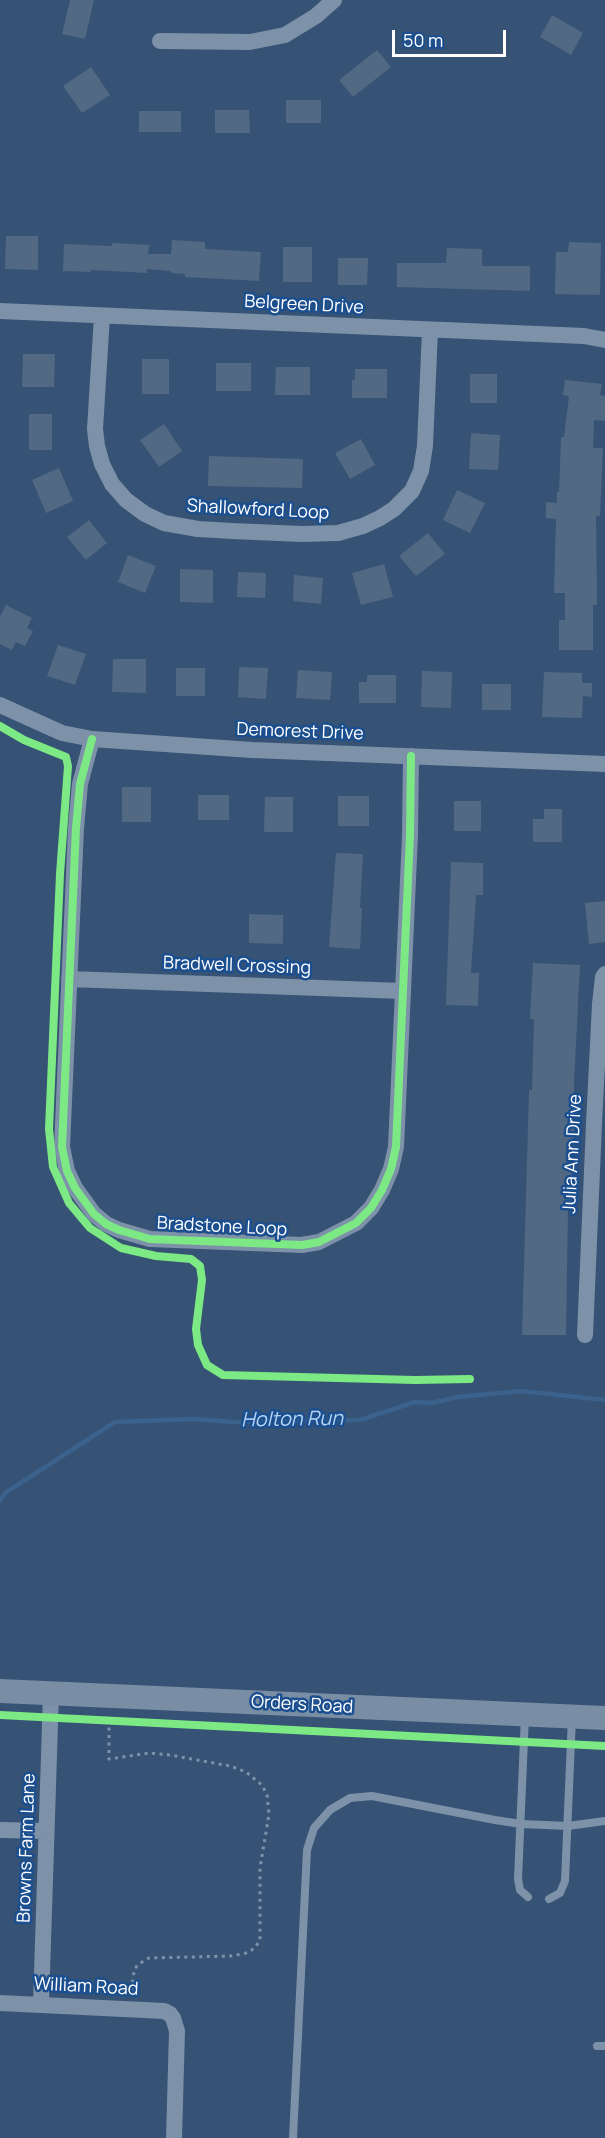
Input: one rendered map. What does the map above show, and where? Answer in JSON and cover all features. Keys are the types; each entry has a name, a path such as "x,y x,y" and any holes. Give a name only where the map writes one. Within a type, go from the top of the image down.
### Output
{"street":[{"path":"160,41 250,42 285,35 316,16 334,0"},
{"name":"Belgreen Drive","path":"0,311 584,336 605,340"},
{"name":"Shallowford Loop","path":"102,316 95,429 102,464 112,484 126,500 145,514 164,523 198,529 232,531 338,533 363,526 380,518 394,509 412,491 421,471 425,446 430,330"},
{"name":"Demorest Drive","path":"0,705 62,733 92,739 252,750 605,764"},
{"name":"Bradstone Loop","path":"92,739 80,784 62,1147 67,1171 84,1203 106,1224 150,1239 302,1245 319,1242 356,1223 371,1208 382,1190 391,1169 396,1147 410,835 411,756"},
{"name":"Julia Ann Drive","path":"585,1335 599,1125 600,1004 605,974"},
{"name":"Bradwell Crossing","path":"69,980 403,991"},
{"path":"588,1275 605,1276"},
{"name":"Orders Road","path":"0,1691 605,1718"},
{"name":"Browns Farm Lane","path":"42,2004 51,1693"},
{"path":"0,1830 46,1831"},
{"name":"William Road","path":"0,2003 165,2011 170,2014 177,2031 174,2138"}],"lane":[{"path":"525,1715 518,1879 520,1890 528,1897"},
{"path":"549,1899 560,1893 565,1881 572,1717"},
{"path":"293,2138 308,1850 314,1828 330,1810 350,1798 372,1796 521,1824 568,1826 605,1821"}],"path":[{"path":"98,1720 121,1721"},
{"path":"109,1720 109,1759 149,1753 230,1766 246,1772 262,1785 267,1795 269,1814 260,1868 260,1940 255,1948 232,1956 149,1958 135,1968 132,2009"}],"building":[{"path":"70,0 94,0 85,39 62,34"},
{"path":"552,15 583,33 571,55 540,37"},
{"path":"377,50 391,67 353,97 339,80"},
{"path":"91,67 110,95 82,113 63,86"},
{"path":"286,100 321,100 321,123 286,123"},
{"path":"215,110 249,110 250,133 215,133"},
{"path":"139,111 181,111 181,132 139,132"},
{"path":"6,236 38,236 38,270 5,269"},
{"path":"172,240 205,242 205,249 261,252 259,281 185,277 185,274 171,273 171,271 147,269 147,273 63,271 64,244 149,245 148,254 171,254"},
{"path":"569,242 601,243 600,295 555,294 556,252 568,252"},
{"path":"283,247 312,247 312,282 283,282"},
{"path":"447,248 482,249 482,266 530,266 530,291 397,287 397,263 446,263"},
{"path":"338,258 368,258 367,285 338,285"},
{"path":"23,354 55,354 54,387 22,387"},
{"path":"142,359 169,359 169,394 142,394"},
{"path":"216,363 251,363 251,391 216,391"},
{"path":"276,367 310,367 310,395 275,395"},
{"path":"355,369 387,369 387,398 352,398 352,380 355,380"},
{"path":"470,374 497,374 497,403 470,403"},
{"path":"565,380 602,384 600,395 605,396 605,421 594,420 593,448 603,448 600,516 596,516 597,605 593,605 593,650 559,650 559,620 565,620 565,593 554,593 556,519 546,518 546,502 557,503 557,492 559,492 561,437 564,437 569,396 563,395"},
{"path":"29,414 52,414 52,450 29,450"},
{"path":"164,424 182,451 159,467 140,440"},
{"path":"471,433 500,435 498,470 469,469"},
{"path":"361,439 375,465 350,479 335,453"},
{"path":"209,456 303,459 302,488 208,486"},
{"path":"59,468 73,501 46,513 32,480"},
{"path":"457,490 485,503 470,533 443,520"},
{"path":"89,520 107,543 86,560 67,537"},
{"path":"428,533 445,554 416,576 399,556"},
{"path":"128,555 156,566 145,593 118,582"},
{"path":"384,564 393,597 361,605 352,573"},
{"path":"180,569 213,570 213,603 180,602"},
{"path":"238,572 266,573 265,598 237,597"},
{"path":"294,575 323,578 321,604 293,601"},
{"path":"6,605 32,618 27,628 33,631 25,646 16,642 12,650 0,644 0,616"},
{"path":"58,645 86,654 75,685 47,676"},
{"path":"113,659 146,659 146,693 112,692"},
{"path":"239,667 268,668 266,699 238,697"},
{"path":"176,668 205,668 205,696 176,696"},
{"path":"298,670 332,672 330,700 296,698"},
{"path":"422,671 452,672 451,708 421,707"},
{"path":"544,672 582,673 582,683 592,683 592,697 583,696 582,718 542,717"},
{"path":"367,675 396,675 396,703 359,703 359,682 367,682"},
{"path":"482,684 511,684 511,710 482,710"},
{"path":"122,787 151,787 151,822 122,822"},
{"path":"198,795 229,795 229,820 198,820"},
{"path":"338,796 369,796 369,826 338,826"},
{"path":"265,797 293,797 293,832 264,832"},
{"path":"454,801 481,801 481,831 454,831"},
{"path":"544,809 562,809 562,842 533,842 533,819 544,819"},
{"path":"336,853 363,854 360,949 329,947"},
{"path":"451,862 483,863 483,895 476,895 471,973 479,973 478,1006 446,1005"},
{"path":"605,901 605,942 589,944 585,903"},
{"path":"249,914 283,915 283,944 249,943"},
{"path":"533,963 580,965 571,1208 568,1208 566,1335 522,1335 529,1090 532,1090 534,1019 530,1019"}],"waterway":[{"name":"Holton Run","path":"0,1501 5,1493 115,1422 194,1419 233,1422 360,1420 415,1402 432,1403 457,1397 522,1391 605,1400"}],"cycle path":[{"path":"0,726 24,740 66,757 68,766 60,874 49,1129 53,1167 69,1203 90,1228 121,1248 156,1256 191,1259 200,1266 202,1280 196,1329 198,1345 207,1365 223,1375 415,1380 470,1379"},
{"path":"92,739 80,784 76,828 62,1147 67,1171 75,1188 94,1214 106,1224 119,1230 150,1239 302,1245 319,1242 356,1223 371,1208 382,1190 391,1169 396,1147 410,835 411,756"},
{"path":"0,1715 605,1746"}]}
